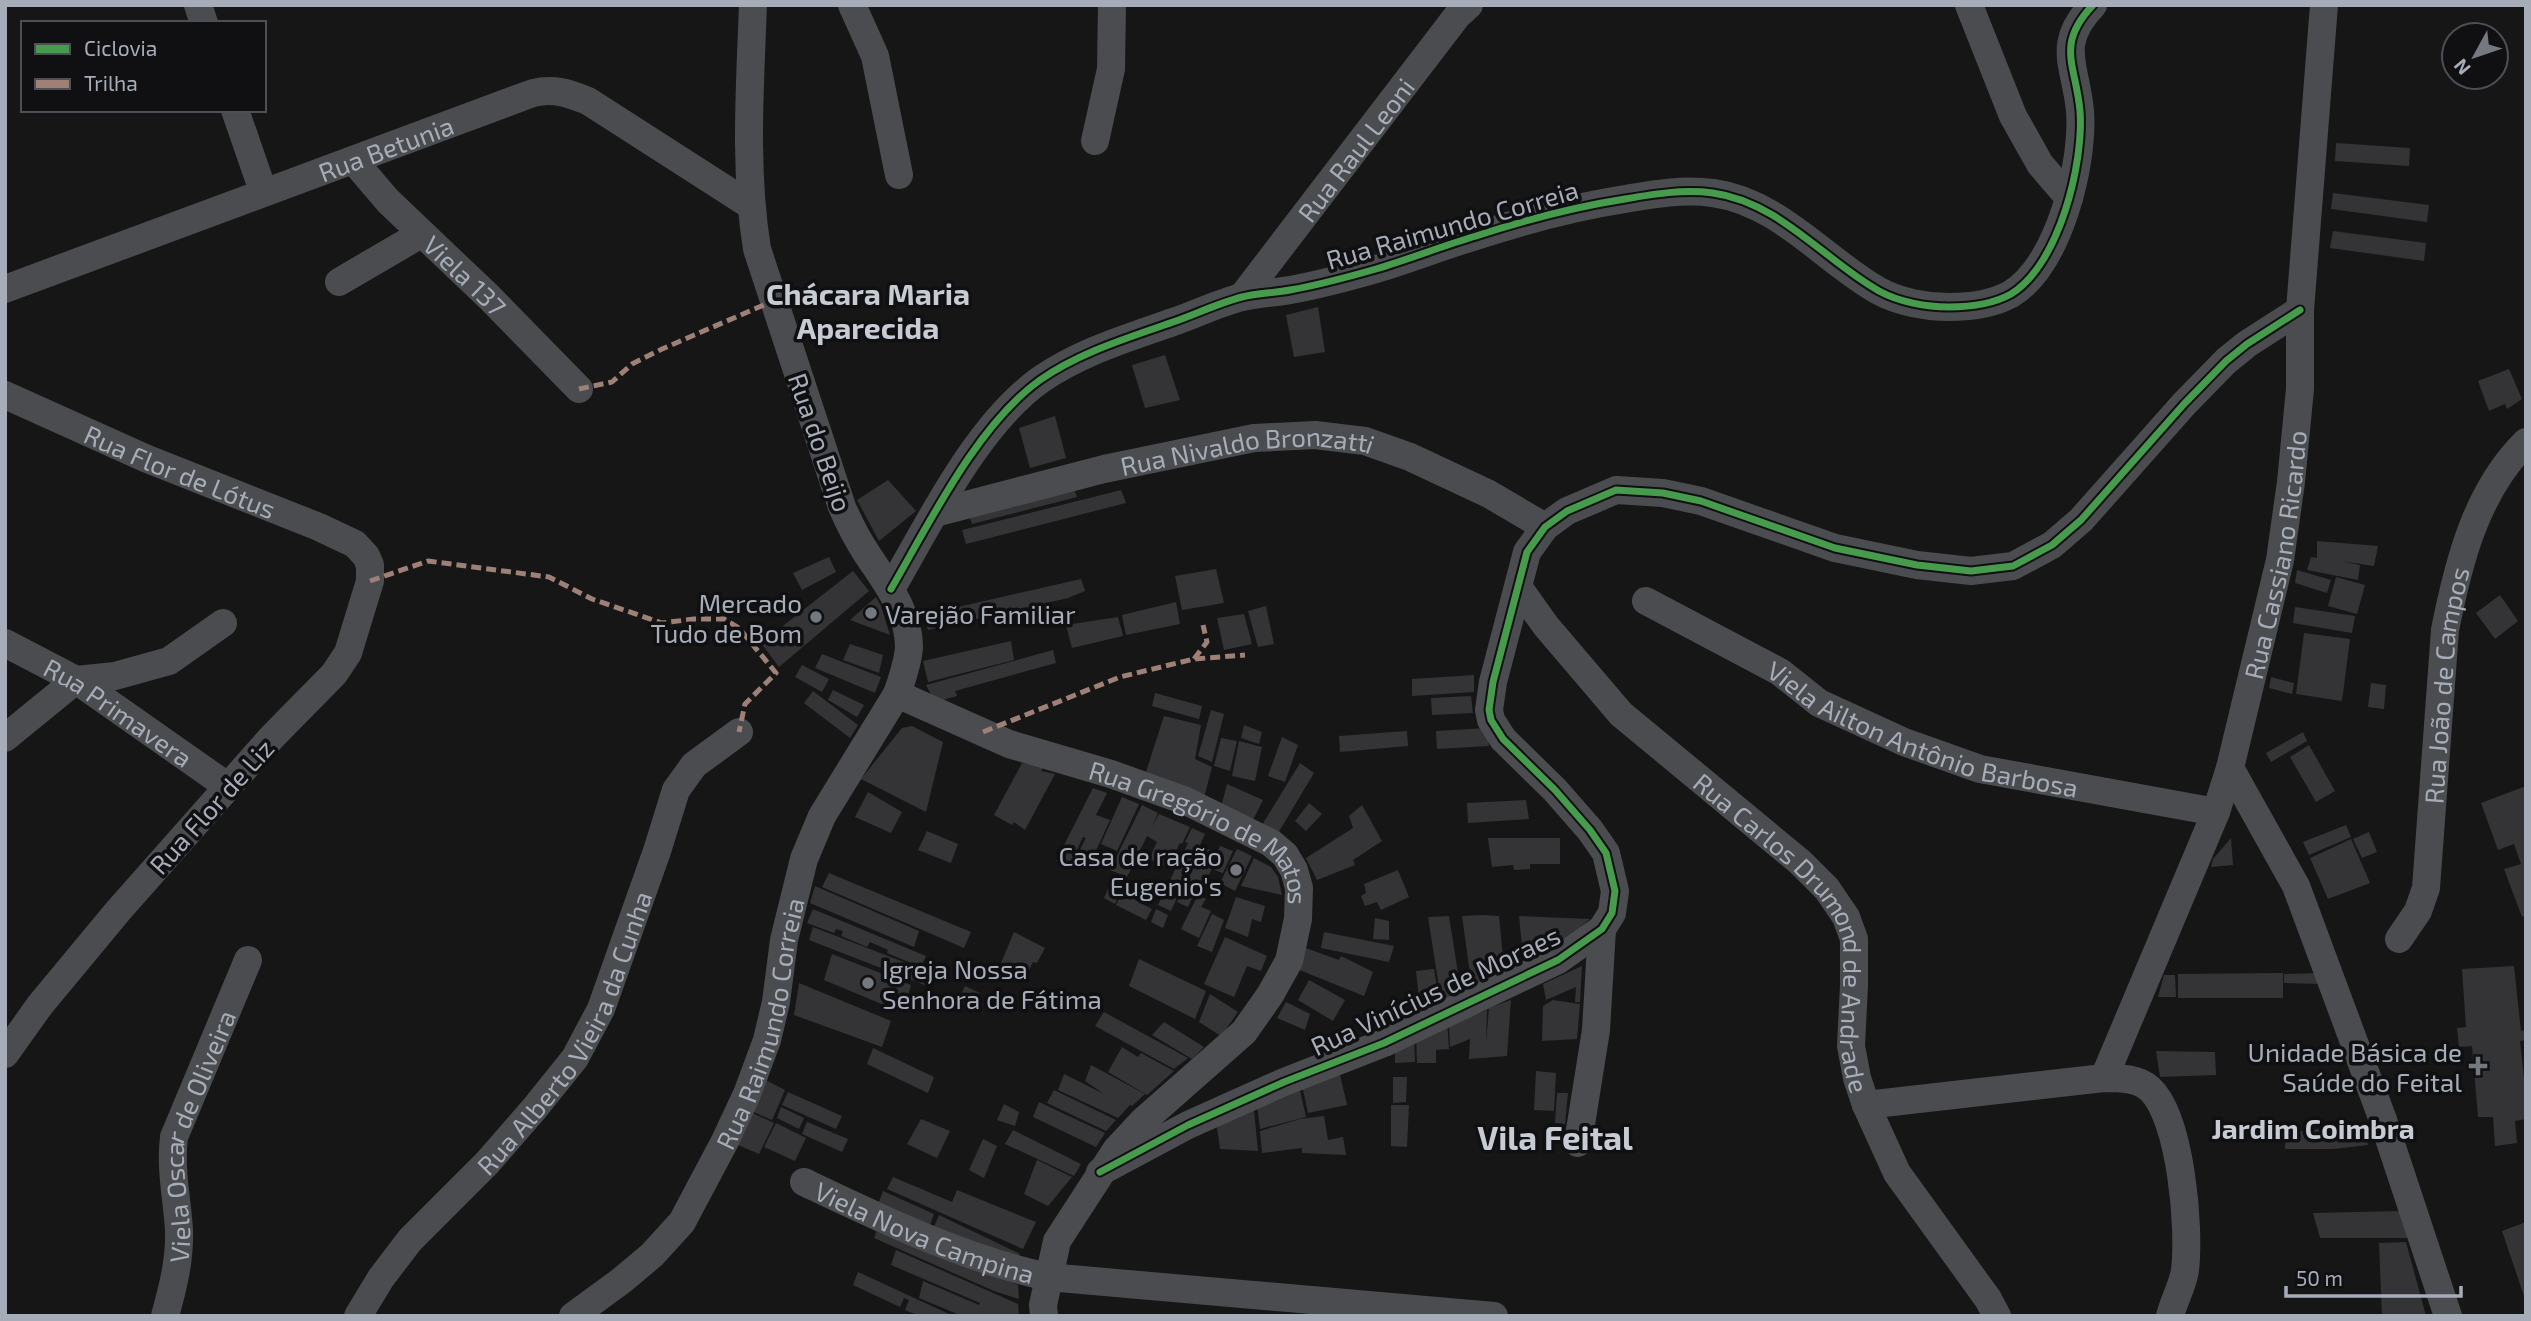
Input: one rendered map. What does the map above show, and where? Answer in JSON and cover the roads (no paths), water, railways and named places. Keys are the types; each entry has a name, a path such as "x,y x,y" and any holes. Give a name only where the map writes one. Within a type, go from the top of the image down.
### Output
{"street":[{"name":"Rua do Beijo","path":"753,5 747,146 750,205 757,249 842,507 853,531 903,612 909,648 905,672 897,694"},
{"path":"852,5 875,56 899,176"},
{"path":"1095,141 1111,69 1112,5"},
{"name":"Rua Raul Leoni","path":"1242,297 1457,16 1469,5"},
{"path":"1969,5 2013,116 2040,164 2069,198"},
{"name":"Rua Raimundo Correia","path":"891,589 978,445 1003,414 1037,382 1067,363 1242,297 1293,290 1344,278 1555,213 1664,192 1716,193 1765,212 1882,293 1926,307 1966,307 2013,293 2034,273 2053,242 2069,198 2080,142 2080,108 2072,74 2071,42 2079,20 2093,5"},
{"name":"Rua Cassiano Ricardo","path":"2104,1078 2216,811 2230,768 2280,560 2300,389 2300,310 2324,5"},
{"name":"Rua Betunia","path":"5,289 263,191 533,93 548,90 565,92 588,101 750,205"},
{"path":"236,112 263,191"},
{"name":"Viela 137","path":"353,160 388,201 489,296 579,389"},
{"path":"339,282 421,234"},
{"path":"1578,1143 1596,1030 1602,929 1612,912 1615,891 1606,853 1590,830 1555,790 1503,739 1491,720 1489,710 1493,682 1527,552 1545,527 1567,511 1616,490 1663,493 1701,500 1835,548 1917,565 1971,571 2014,566 2052,545 2081,520 2226,360 2300,310"},
{"name":"Rua Flor de Lótus","path":"5,395 145,458 355,544"},
{"name":"Rua Nivaldo Bronzatti","path":"935,513 1104,469 1254,438 1315,435 1365,442 1410,457 1489,494 1545,527"},
{"name":"Rua João de Campos","path":"2399,939 2417,911 2426,888 2445,630 2452,594 2470,532 2484,501 2497,479 2526,442"},
{"name":"Rua Flor de Liz","path":"5,1054 40,1005 109,922 227,786 334,674 348,653 370,581 366,556 355,544"},
{"name":"Rua Carlos Drumond de Andrade","path":"1519,588 1546,626 1621,714 1800,862 1826,889 1846,917 1854,939 1851,1046 1866,1105 1897,1173 1997,1316"},
{"name":"Viela Ailton Antônio Barbosa","path":"1646,601 1780,672 1819,703 1904,743 1980,769 2216,811"},
{"path":"5,738 76,680 116,676 169,662 223,623"},
{"name":"Rua Primavera","path":"5,643 76,680 227,786"},
{"name":"Rua Raimundo Correia","path":"573,1316 652,1255 682,1222 726,1141 767,1040 776,1002 784,940 804,859 822,816 897,694"},
{"name":"Rua Gregório de Matos","path":"897,694 1009,744 1111,774 1186,801 1271,843 1285,855 1294,870 1299,888 1298,919 1289,961 1270,995 1244,1032 1143,1121 1100,1172 1057,1241 1043,1305 1044,1316"},
{"name":"Rua Alberto Vieira da Cunha","path":"358,1316 381,1278 410,1240 487,1163 575,1058 601,1009 657,852 676,790 694,765 739,732"},
{"path":"2230,768 2296,886 2383,1120 2448,1316"},
{"name":"Rua Vinícius de Moraes","path":"1100,1172 1188,1125 1284,1082 1384,1043 1558,960 1602,929"},
{"name":"Viela Oscar de Oliveira","path":"165,1316 178,1272 179,1233 172,1156 174,1137 248,960"},
{"path":"1866,1105 2104,1078 2134,1081 2149,1088 2171,1123 2187,1226 2185,1273 2170,1316"},
{"name":"Viela Nova Campina","path":"804,1182 894,1225 969,1255 1048,1277 1494,1316"}],"place":[{"name":"Varejão Familiar","path":"871,613"},
{"name":"Mercado Tudo de Bom","path":"816,617"},
{"name":"Casa de ração Eugenio's","path":"1236,870"},
{"name":"Igreja Nossa Senhora de Fátima","path":"868,983"},
{"name":"Unidade Básica de Saúde do Feital","path":"2478,1066"}],"district":[{"name":"Chácara Maria Aparecida","path":"868,310"},
{"name":"Jardim Coimbra","path":"2313,1128"},
{"name":"Vila Feital","path":"1555,1137"}]}
